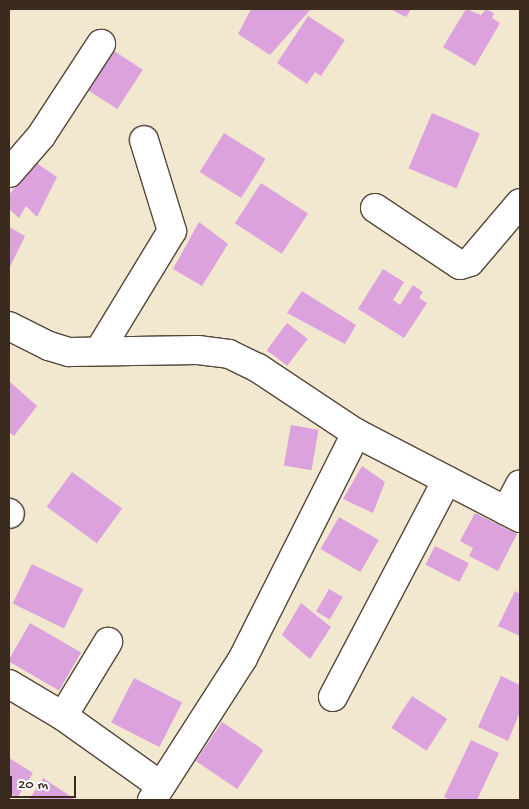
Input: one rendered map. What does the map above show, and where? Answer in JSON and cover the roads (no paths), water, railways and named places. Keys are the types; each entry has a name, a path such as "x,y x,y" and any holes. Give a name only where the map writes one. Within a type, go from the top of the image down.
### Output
{"street":[{"path":"9,173 41,136 101,44"},
{"path":"99,351 172,230 144,140"},
{"path":"375,208 460,264 470,262 520,203"},
{"path":"9,326 55,348 69,352 198,350 229,354 258,368 356,433 513,514 520,485"},
{"path":"9,684 63,716 156,793 243,658 356,433"},
{"path":"333,697 447,480"},
{"path":"63,716 108,642"}]}
